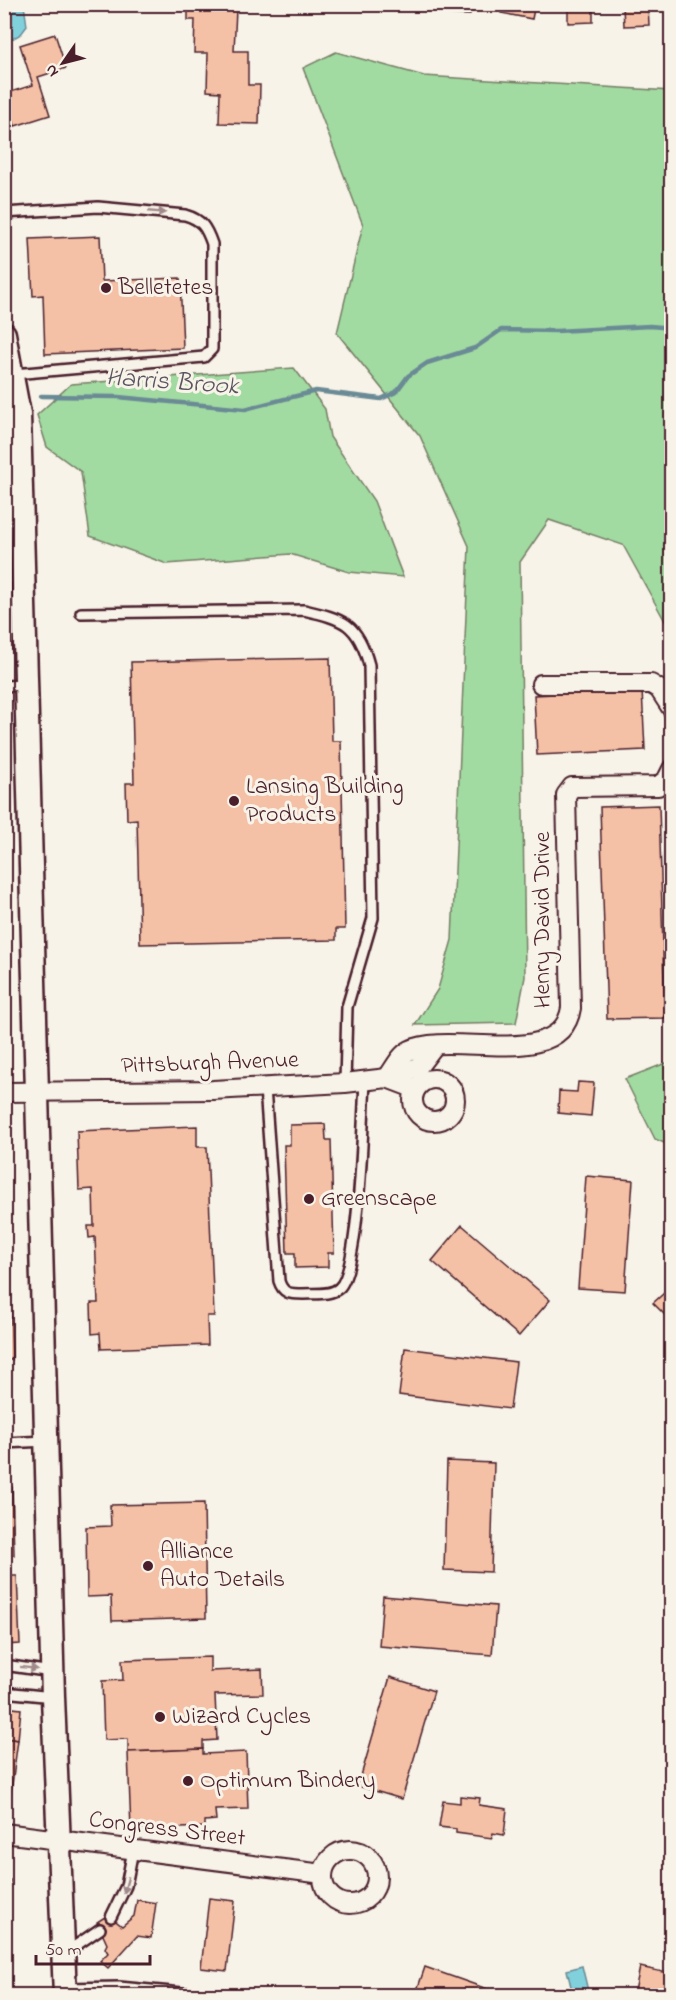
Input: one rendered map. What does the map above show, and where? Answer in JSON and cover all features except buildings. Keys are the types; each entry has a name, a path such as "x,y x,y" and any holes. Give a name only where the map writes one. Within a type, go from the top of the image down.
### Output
{"street":[{"path":"4,334 12,387 16,686 38,1093 52,1672 65,1992"},
{"path":"541,684 651,684 659,689 672,709"},
{"name":"Henry David Drive","path":"387,1078 403,1055 411,1050 434,1046 529,1044 547,1039 562,1029 569,1018 571,1008 566,795 572,787 658,786 667,779 672,769"},
{"name":"Pittsburgh Avenue","path":"4,1092 265,1088 387,1078 416,1089"},
{"name":"Congress Street","path":"4,1833 323,1874"}],"lane":[{"path":"4,213 98,207 184,215 198,219 206,228 212,244 212,349 204,357 12,387"},
{"path":"81,613 304,610 333,616 352,628 363,641 369,665 373,918 347,1007 345,1083"},
{"path":"265,1088 279,1281 282,1289 288,1294 327,1293 337,1290 344,1283 351,1260 360,1173 365,1081"},
{"path":"4,1443 46,1442"},
{"path":"4,1665 52,1672"},
{"path":"4,1692 53,1698"},
{"path":"111,1917 126,1886 133,1850"},
{"path":"64,1953 100,1929"},
{"path":"65,1992 118,1987 214,1995"}],"green space":[{"path":"336,52 424,76 671,91 671,632 623,545 549,520 520,562 525,977 516,1023 415,1025 438,989 452,940 469,546 420,436 337,333 363,225 303,68"},
{"path":"294,368 325,409 330,437 374,501 403,577 349,572 290,554 167,564 90,536 81,472 47,447 37,415 71,384"},
{"path":"671,1061 671,1146 655,1139 625,1079"}],"water":[{"path":"5,4 24,5 27,26 21,34 5,43"},
{"path":"582,1966 589,1995 573,1995 567,1970"}],"waterway":[{"name":"Harris Brook","path":"41,396 118,397 245,409 316,391 381,399 396,392 408,376 427,363 475,348 501,330 556,331 650,326 672,328"}],"place":[{"name":"Belletetes","path":"106,288"},
{"name":"Lansing Building Products","path":"234,801"},
{"name":"Greenscape","path":"309,1199"},
{"name":"Alliance Auto Details","path":"148,1566"},
{"name":"Wizard Cycles","path":"160,1717"},
{"name":"Optimum Bindery","path":"188,1781"}]}
